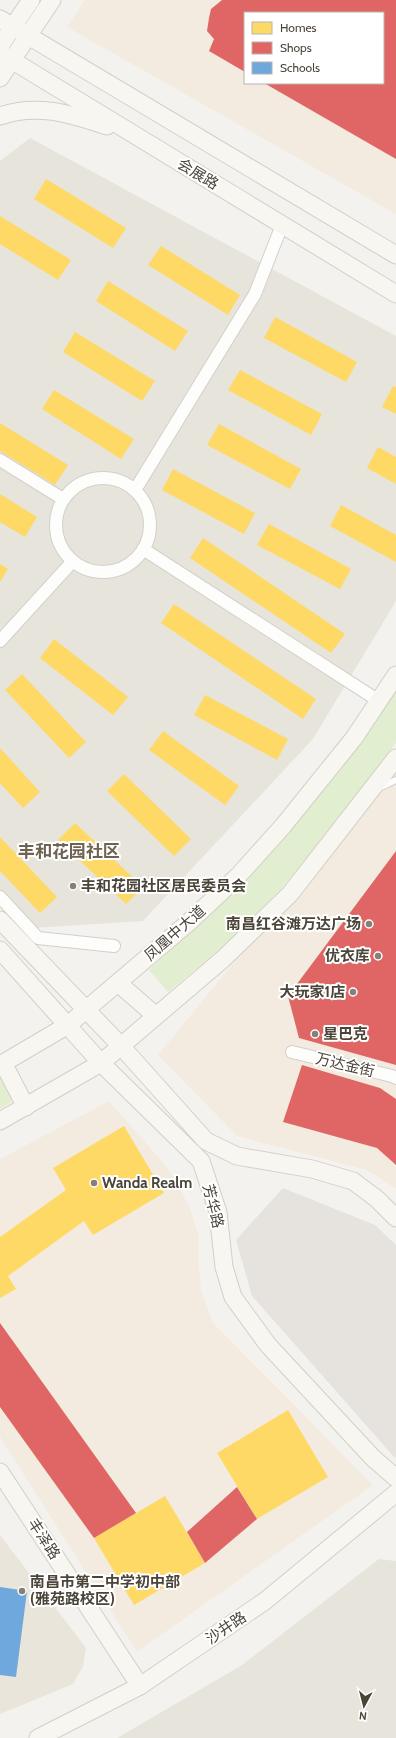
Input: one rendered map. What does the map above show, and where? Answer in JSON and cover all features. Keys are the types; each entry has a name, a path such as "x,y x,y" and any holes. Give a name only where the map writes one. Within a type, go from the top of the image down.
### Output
{"main road":[{"path":"0,46 7,23 31,0"},
{"path":"0,78 6,57 28,36 52,0"},
{"path":"7,23 396,256"},
{"name":"会展路","path":"6,57 396,294"},
{"path":"0,116 15,111 36,110 64,112 131,133"},
{"name":"凤凰中大道","path":"2,1064 68,1025 188,923 238,876 283,826 354,738 396,675"},
{"path":"0,1121 102,1063 223,959 290,894 396,758"},
{"path":"0,920 121,1046 206,1141 237,1156 312,1169 353,1181 377,1199 396,1218"},
{"name":"芳华路","path":"0,950 102,1063 201,1161 218,1212 224,1267 233,1297 268,1345 373,1458 396,1478"},
{"path":"118,982 156,1016"},
{"path":"2,1064 26,1107"},
{"name":"丰泽路","path":"0,1472 140,1686"},
{"name":"沙井路","path":"38,1738 140,1686 265,1601 396,1493"}],"street":[{"path":"135,490 255,294 282,225"},
{"path":"0,460 63,499"},
{"path":"105,477 121,481 135,490 143,500 148,512 149,531 143,549 132,561 118,569 103,572 87,569 73,561 64,551 56,532 55,525 57,512 63,499 74,487 88,480 105,477"},
{"path":"143,549 379,701"},
{"path":"0,641 73,561"},
{"path":"0,897 38,938 114,946"},
{"name":"万达金街","path":"292,1052 396,1078"}],"lane":[{"path":"369,793 396,780"}],"shaded area":[{"path":"85,0 396,0 396,214 67,27"},
{"path":"30,138 396,336 396,601 313,739 143,921 33,928 0,892 0,161"},
{"path":"396,765 396,1189 367,1170 237,1136 158,1055"},
{"path":"109,1101 161,1160 178,1184 190,1209 199,1236 198,1257 201,1290 213,1323 373,1485 137,1652 0,1437 0,1159"},
{"path":"283,1188 375,1225 396,1245 395,1458 252,1296 236,1240"},
{"name":"南昌市第二中学初中部 (雅苑路校区)","path":"0,1535 86,1648 83,1666 73,1684 0,1714"},
{"path":"379,1559 396,1561 396,1738 117,1738 242,1665"}],"green space":[{"path":"396,688 396,743 350,806 280,890 221,948 168,992 149,970 247,879 338,773"},
{"path":"0,1078 12,1098 11,1102 0,1109"}],"building: Homes":[{"path":"46,179 126,228 113,248 34,199"},
{"path":"0,216 71,260 58,280 0,244"},
{"path":"161,246 240,295 228,315 148,265"},
{"path":"108,281 188,331 175,351 96,301"},
{"path":"275,317 357,362 346,382 264,338"},
{"path":"75,332 155,381 142,401 63,352"},
{"path":"240,370 322,414 311,435 228,390"},
{"path":"393,386 396,387 396,414 382,407"},
{"path":"54,390 134,439 121,459 42,409"},
{"path":"0,423 68,465 55,485 0,451"},
{"path":"219,424 301,469 290,489 207,445"},
{"path":"378,447 396,457 396,484 367,468"},
{"path":"173,469 255,513 244,534 162,490"},
{"path":"0,494 37,517 25,537 0,522"},
{"path":"341,505 396,535 396,562 330,526"},
{"path":"269,524 351,569 340,589 257,545"},
{"path":"203,538 345,634 331,653 190,558"},
{"path":"0,564 8,569 0,582"},
{"path":"174,604 316,699 303,719 161,623"},
{"path":"54,639 128,697 113,715 40,658"},
{"path":"22,674 86,742 69,758 5,690"},
{"path":"205,695 288,739 277,760 194,715"},
{"path":"163,731 239,786 225,805 149,750"},
{"path":"0,748 40,792 23,808 0,783"},
{"path":"124,774 191,839 174,856 107,791"},
{"path":"75,823 143,887 126,904 58,840"},
{"path":"0,837 57,897 40,913 0,871"},
{"path":"124,1126 164,1193 93,1235 84,1221 8,1276 16,1289 0,1298 0,1237 66,1190 53,1168"},
{"path":"288,1410 328,1477 257,1519 217,1453"},
{"path":"165,1496 205,1563 134,1605 94,1538"}],"building: Shops":[{"path":"222,0 396,0 396,159 266,84 384,84 384,12 244,12 244,71 209,51 214,39 207,31 211,9"},
{"name":"南昌红谷滩万达广场","path":"396,851 396,1065 299,1038 288,996"},
{"path":"302,1065 380,1088 396,1099 396,1165 377,1148 283,1122"},
{"path":"0,1323 136,1513 94,1538 0,1407"},
{"path":"237,1487 257,1519 205,1563 187,1532"}],"building: Schools":[{"path":"0,1587 27,1591 16,1677 0,1675"}],"place":[{"name":"丰和花园社区居民委员会","path":"73,886"},
{"name":"南昌红谷滩万达广场","path":"369,924"},
{"name":"优衣库","path":"378,956"},
{"name":"大玩家1店","path":"353,992"},
{"name":"星巴克","path":"315,1034"},
{"name":"Wanda Realm","path":"94,1183"},
{"name":"南昌市第二中学初中部 (雅苑路校区)","path":"22,1591"}],"district":[{"name":"丰和花园社区","path":"69,851"}]}
